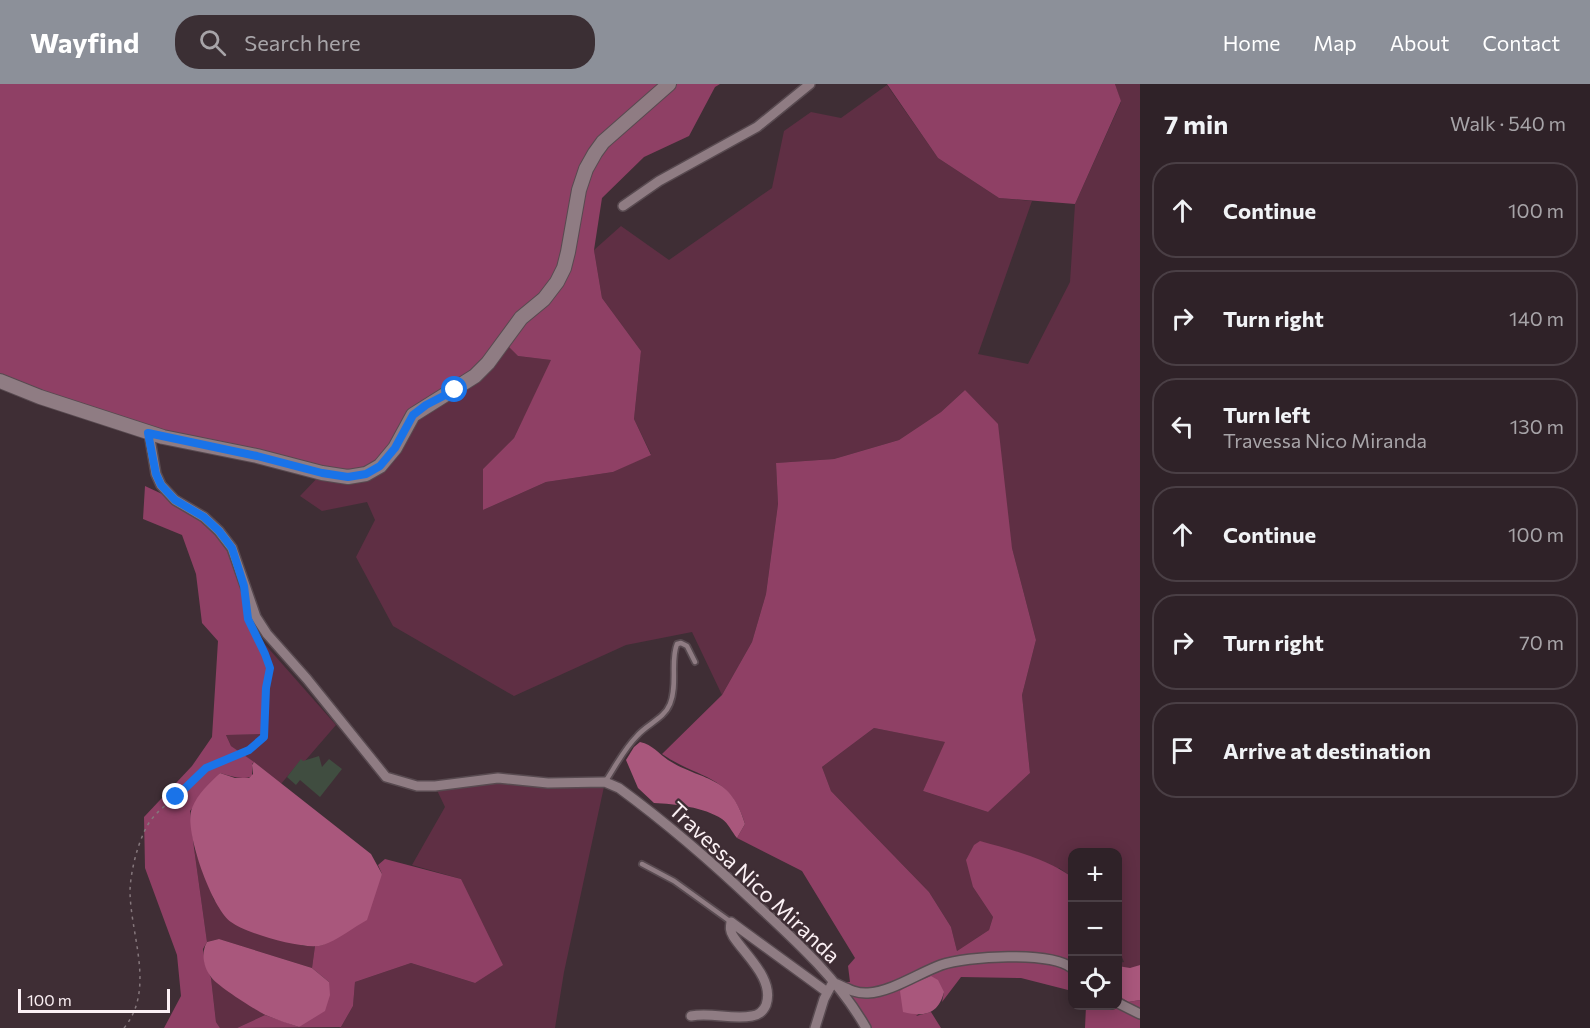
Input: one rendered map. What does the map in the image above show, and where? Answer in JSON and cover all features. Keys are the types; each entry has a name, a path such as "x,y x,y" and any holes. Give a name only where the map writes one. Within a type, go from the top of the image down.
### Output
{"street":[{"path":"0,381 148,433 257,456 322,473 348,477 366,474 380,466 395,448 413,415 475,376 488,363 521,318 544,299 564,268 579,190 586,169 603,142 669,84"},
{"path":"654,99 678,84"},
{"path":"623,206 659,182 757,127 810,84"},
{"name":"Travessa Nico Miranda","path":"148,433 156,474 161,485 175,500 204,517 219,531 232,548 256,617 267,634 307,679 386,777 417,786 498,778 548,783 605,782 620,788 711,862 786,932 833,982 866,1028"},
{"path":"691,1016 750,1017 761,1013 765,1007 767,989 764,980 732,935 731,922 827,992"},
{"path":"815,1028 827,992 833,982 859,993 870,993 881,991 944,964 972,959 1023,957 1053,960 1068,966"},
{"path":"1122,1005 1140,1014"}],"lane":[{"path":"605,782 634,738 658,719 670,705 675,682 674,652 677,644 687,646 695,662"},
{"path":"642,864 674,881 731,922"}],"path":[{"path":"124,1028 134,1013 141,983 130,888 137,850 153,818 200,774 217,763 249,750 264,737 266,688 270,668 255,635"}],"shaded area":[{"path":"0,84 720,84 715,87 689,136 644,157 602,198 594,250 602,298 641,351 634,419 651,455 613,472 546,482 483,510 483,469 514,438 551,360 518,356 503,341 464,384 413,415 366,474 224,450 0,380"},
{"path":"887,84 1115,84 1121,101 1075,204 999,198 938,158"},
{"path":"1115,84 1140,84 1140,965 1130,969 1122,967 1124,962 1122,957 1122,848 1068,848 1068,874 1059,868 973,887 993,917 989,930 957,951 951,927 929,892 831,791 822,767 874,728 946,742 923,791 988,812 1030,773 1022,695 1036,640 1012,548 965,390 941,412 899,440 834,459 776,463 778,504 766,594 752,642 722,695 692,632 626,645 514,696 393,626 356,557 375,520 367,502 322,511 300,496 322,473 413,415 503,341 518,356 552,360 514,438 483,469 483,510 546,482 613,472 651,454 634,419 641,351 602,298 594,250 621,226 669,260 772,188 784,131 811,112 841,118 887,85 938,158 999,198 1032,201 978,354 1028,364 1070,282 1075,204 1121,102"},
{"path":"965,390 998,424 1012,548 1036,640 1022,695 1030,773 988,812 923,791 945,742 874,728 822,767 831,791 929,892 951,927 957,951 989,930 993,917 973,887 966,860 974,845 980,841 1016,851 1068,874 1068,990 1021,978 961,977 942,1002 944,992 916,1016 931,1012 941,1028 866,1028 833,982 850,982 848,966 855,958 802,871 737,838 745,824 731,795 712,780 662,754 722,695 752,642 766,594 778,504 776,463 834,459 899,440 941,412"},
{"path":"145,486 204,517 232,548 248,619 270,668 262,693 264,734 226,735 231,746 254,762 252,776 240,778 220,773 190,811 207,942 203,949 205,964 211,978 216,1022 220,1028 164,1028 181,996 177,955 145,868 144,817 192,766 212,737 218,641 202,623 196,574 182,535 143,519"},
{"path":"254,632 336,725 304,762 301,760 281,784 231,746 226,735 264,734 262,693 270,668"},
{"path":"640,742 652,747 668,760 724,788 739,808 745,824 737,838 728,825 715,815 689,807 654,803 638,788 626,760"},
{"path":"254,762 371,854 382,874 367,920 323,945 303,945 262,936 231,922 216,902 201,868 195,850 190,818 194,803 220,773 235,778 249,778 253,774"},
{"path":"479,779 605,782 564,972 555,1028 339,1028 353,1006 355,982 411,963 475,983 461,879 412,865 445,807 435,786"},
{"path":"194,848 214,900 303,946 315,946 312,968 219,939 207,942"},
{"path":"385,859 461,879 503,965 475,983 411,963 355,982 353,1006 341,1027 237,1028 265,1015 299,1027 329,982 312,968 315,946 323,945 382,874 378,865"},
{"path":"219,939 312,968 329,982 330,995 325,1011 299,1027 268,1016 238,998 214,981 205,964 204,950 207,942"},
{"path":"1140,965 1140,1000 1128,1002 1122,998 1122,967 1130,968"},
{"path":"931,976 938,980 944,992 938,1006 924,1014 903,1012 900,991"},
{"path":"211,978 265,1015 237,1028 220,1028 216,1022"},
{"path":"1122,998 1128,1002 1140,1000 1140,1028 1085,1028 1086,1010 1122,1010"}],"building":[{"path":"319,756 322,767 329,759 342,769 320,797 300,780 296,785 287,777 301,759 303,761"}],"route":[{"path":"176,797 206,768 249,750 264,737 266,688 270,668 248,619 244,586 232,548 204,517 175,500 161,485 156,474 148,433 348,477 366,474 380,466 395,448 413,415 426,405 455,390"}]}
